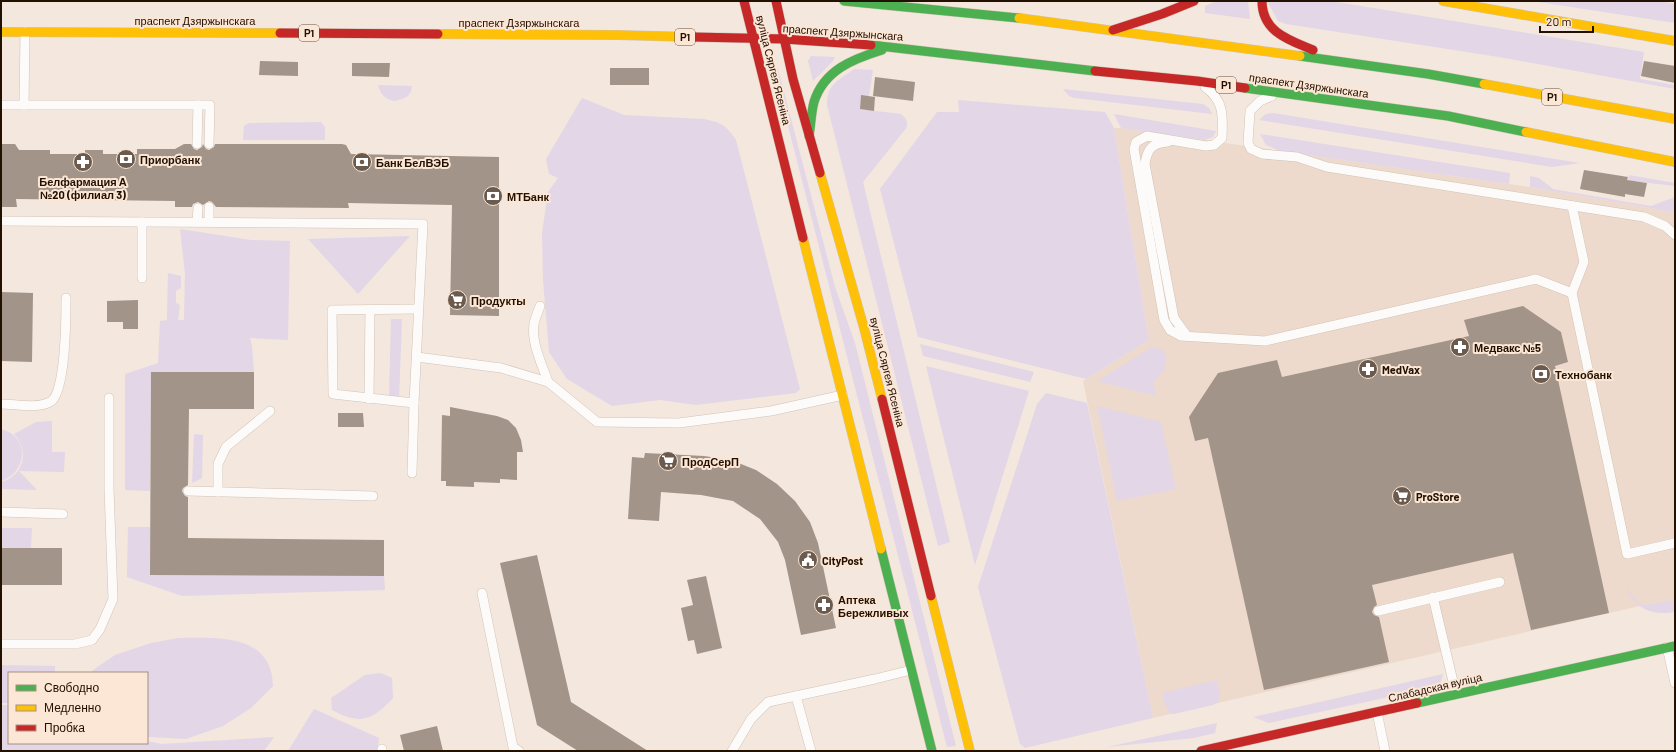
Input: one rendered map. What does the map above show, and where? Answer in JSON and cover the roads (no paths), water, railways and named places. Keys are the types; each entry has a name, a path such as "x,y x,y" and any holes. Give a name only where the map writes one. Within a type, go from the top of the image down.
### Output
{"main road":[{"name":"вуліца Сяргея Ясеніна","path":"744,1 932,751"},
{"name":"вуліца Сяргея Ясеніна","path":"776,1 784,39 809,136 864,328 970,751"},
{"name":"Р1","path":"844,1 1032,19 1340,61 1428,74 1675,119"},
{"path":"1114,30 1162,14 1194,1"},
{"path":"1262,1 1261,11 1271,28 1286,38 1340,61"},
{"path":"1443,1 1675,41"},
{"name":"праспект Дзяржынскага","path":"1,32 609,35 784,39 892,47 1029,64 1197,82 1448,116 1675,162"},
{"path":"809,136 814,102 821,87 831,72 854,59 892,47"},
{"name":"Слабадская вуліца","path":"1201,751 1671,646"}],"lane":[{"path":"24,105 25,32"},
{"path":"1197,82 1213,92 1220,104 1223,120 1222,138 1214,145 1206,146 1147,136 1136,142 1134,148 1134,155 1164,320 1170,330 1181,336 1265,341 1536,279 1572,293"},
{"path":"1281,93 1260,101 1250,111 1248,143 1251,149 1262,154 1297,157 1327,167 1644,217 1665,226 1675,235"},
{"path":"1,105 210,105 209,144"},
{"path":"197,144 198,105"},
{"path":"1175,141 1163,142 1152,146 1147,154 1145,164 1174,318 1187,336"},
{"path":"1572,206 1584,262 1572,293 1627,554 1675,543"},
{"path":"209,222 210,207"},
{"path":"197,222 198,208"},
{"path":"1,221 423,224 418,309 412,473"},
{"path":"142,222 142,278"},
{"path":"1,404 37,405 51,402 58,394 63,368 66,298"},
{"path":"540,306 534,325 535,340 539,359 548,382"},
{"path":"369,399 370,309"},
{"path":"414,403 333,394 332,310 418,309"},
{"path":"417,357 501,368 548,382 597,422 679,423 770,411 843,395"},
{"path":"1,644 75,644 92,640 100,629 113,599 109,490 109,398"},
{"path":"218,492 218,464 226,447 270,411"},
{"path":"188,491 373,496"},
{"path":"1,512 63,514"},
{"path":"1378,611 1500,582"},
{"path":"482,593 513,747 519,751"},
{"path":"1434,597 1456,694"},
{"path":"1671,646 1675,683"},
{"path":"732,751 751,719 758,710 768,702 911,670"},
{"path":"796,696 811,751"},
{"path":"1377,712 1385,751"}],"place":[{"name":"Приорбанк","path":"126,159"},
{"name":"Белфармация А №20 (филиал 3)","path":"83,162"},
{"name":"Банк БелВЭБ","path":"362,162"},
{"name":"МТБанк","path":"493,196"},
{"name":"Продукты","path":"457,300"},
{"name":"Медвакс №5","path":"1460,347"},
{"name":"MedVax","path":"1368,369"},
{"name":"Технобанк","path":"1541,374"},
{"name":"ПродСерП","path":"668,461"},
{"name":"ProStore","path":"1402,496"},
{"name":"CityPost","path":"808,560"},
{"name":"Аптека Бережливых","path":"824,605"}]}
